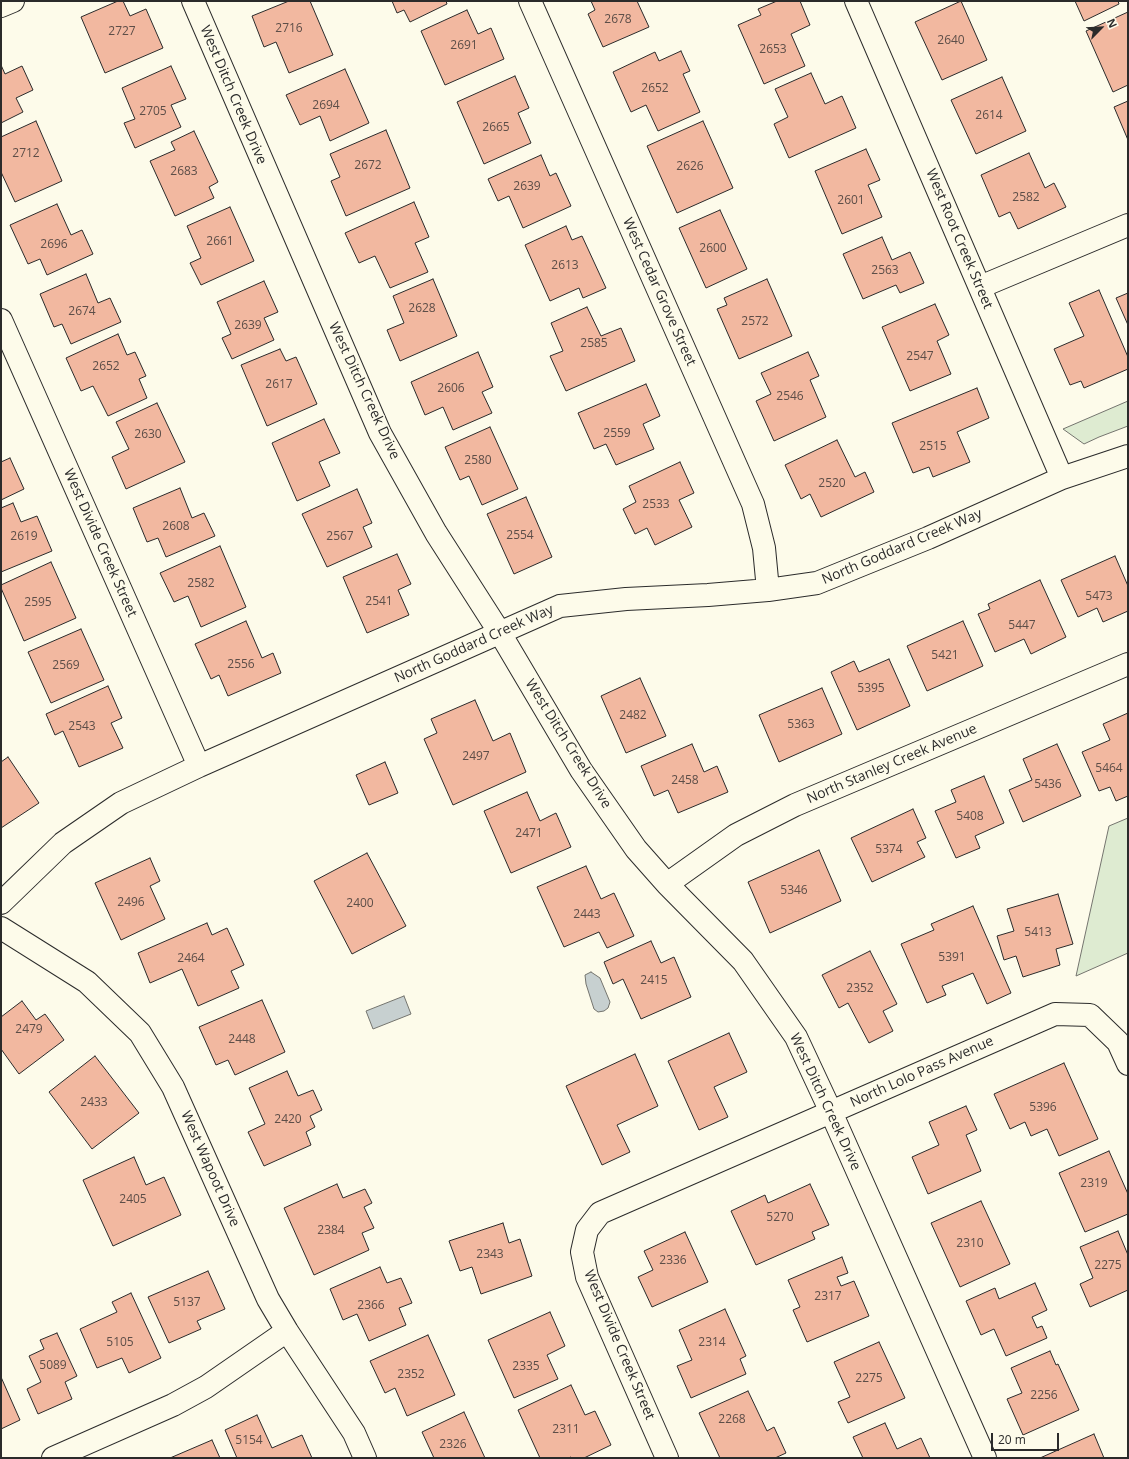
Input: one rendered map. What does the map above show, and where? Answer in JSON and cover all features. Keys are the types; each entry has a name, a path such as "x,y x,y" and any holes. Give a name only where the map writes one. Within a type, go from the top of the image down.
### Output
{"street":[{"path":"1,6 13,1"},
{"name":"West Ditch Creek Drive","path":"193,1 380,433 436,533 500,633 581,770 636,849 667,884 743,961 796,1037 831,1112 985,1458"},
{"name":"West Cedar Grove Street","path":"530,1 753,504 764,548 768,590"},
{"name":"West Root Creek Street","path":"856,1 1062,478"},
{"path":"980,287 1128,225"},
{"name":"West Divide Creek Street","path":"1,320 199,766"},
{"name":"North Goddard Creek Way","path":"1,904 63,843 121,803 199,766 560,606 626,599 768,590 817,583 928,538 1062,478 1128,456"},
{"name":"North Stanley Creek Avenue","path":"667,884 736,835 796,805 1128,664"},
{"name":"West Wapoot Drive","path":"1,928 86,982 140,1033 172,1087 268,1299 287,1331 354,1433 365,1458"},
{"name":"North Lolo Pass Avenue","path":"587,1230 600,1213 1055,1014 1090,1015 1118,1042 1128,1064"},
{"name":"West Divide Creek Street","path":"587,1230 582,1252 587,1277 668,1458"},
{"path":"53,1458 173,1405 206,1387 287,1331"}],"green space":[{"path":"1128,401 1128,426 1084,444 1063,429"},
{"path":"1128,818 1128,953 1076,976 1109,826"}],"shaded area":[{"path":"591,972 600,978 610,1002 608,1008 604,1011 598,1012 594,1009 586,984 585,975"},
{"path":"404,996 411,1014 373,1029 366,1011"}],"building":[{"path":"118,1 123,1 130,16 146,9 163,48 105,73 81,17"},
{"path":"289,1 310,1 333,55 289,73 276,42 264,47 252,16"},
{"path":"392,1 446,1 447,4 410,22 404,10 397,13"},
{"path":"591,1 637,1 649,27 603,47 588,14 595,10"},
{"path":"777,1 800,1 810,25 791,34 805,66 764,84 738,25 761,15 758,9"},
{"path":"961,1 987,60 942,80 915,22"},
{"path":"1075,1 1118,1 1119,4 1084,21"},
{"path":"467,10 478,34 491,28 504,59 445,85 421,31"},
{"path":"1128,12 1128,85 1113,92 1086,31"},
{"path":"681,51 690,71 683,74 700,112 658,131 646,105 631,112 613,72 655,52 659,61"},
{"path":"1,65 5,74 22,66 33,90 16,98 23,112 1,123"},
{"path":"171,66 186,99 171,105 181,127 135,148 124,123 135,119 122,88"},
{"path":"345,69 369,123 330,141 320,116 300,125 286,95"},
{"path":"811,73 825,104 842,96 856,128 789,158 774,124 788,117 775,89"},
{"path":"515,76 529,108 518,113 531,143 484,164 457,102"},
{"path":"1002,77 1026,131 976,154 951,100"},
{"path":"1128,101 1128,140 1114,107"},
{"path":"36,121 62,181 15,202 1,172 1,137"},
{"path":"703,121 733,188 677,213 647,146"},
{"path":"386,130 410,188 346,216 331,181 340,177 330,154"},
{"path":"194,131 218,182 209,187 214,198 175,216 150,161 175,150 171,142"},
{"path":"866,149 880,180 868,185 882,217 842,234 815,171"},
{"path":"1029,153 1045,188 1054,183 1066,207 1018,229 1010,212 999,217 981,175"},
{"path":"541,155 550,176 556,173 571,206 523,228 509,196 498,201 488,179"},
{"path":"414,202 429,237 415,243 428,272 390,288 375,256 359,263 345,233"},
{"path":"57,204 71,235 82,230 93,254 47,275 40,259 28,264 10,225"},
{"path":"230,207 254,261 201,285 190,263 201,258 187,226"},
{"path":"720,210 747,269 706,288 679,228"},
{"path":"566,226 572,240 582,236 606,288 583,298 579,288 550,301 525,245"},
{"path":"882,237 892,260 910,252 924,283 900,293 896,285 863,299 843,254"},
{"path":"86,274 98,303 110,298 121,322 71,344 62,324 54,327 40,294"},
{"path":"433,279 457,336 400,361 387,330 404,323 393,296"},
{"path":"767,279 792,336 739,359 717,309 727,305 724,298"},
{"path":"264,281 278,312 264,318 274,340 232,359 222,338 231,334 217,302"},
{"path":"1099,290 1128,357 1128,369 1084,388 1081,381 1070,385 1054,349 1084,336 1069,303"},
{"path":"1128,293 1128,325 1116,298"},
{"path":"935,304 949,335 937,341 951,374 910,391 882,327"},
{"path":"587,307 601,336 621,328 635,361 566,391 550,356 563,351 551,323"},
{"path":"118,334 127,355 135,352 146,376 139,379 147,398 108,416 93,386 81,391 66,358"},
{"path":"280,349 286,361 296,357 317,404 267,426 241,365"},
{"path":"478,352 493,387 482,392 492,413 453,430 443,407 425,415 411,382"},
{"path":"808,352 819,376 810,380 826,417 774,441 756,401 771,394 761,373"},
{"path":"646,384 660,416 643,424 654,449 616,465 606,444 594,449 578,413"},
{"path":"977,388 989,418 957,432 970,462 933,477 929,467 913,473 892,423"},
{"path":"157,403 185,462 126,489 112,457 129,449 116,422"},
{"path":"324,419 340,453 319,462 330,486 297,501 272,443"},
{"path":"490,427 518,489 482,505 469,476 460,480 445,447"},
{"path":"837,440 855,477 865,472 874,492 821,517 810,494 801,499 785,465"},
{"path":"10,458 24,489 1,500 1,462"},
{"path":"680,462 694,493 679,500 692,527 655,545 647,528 635,534 623,509 636,502 629,486"},
{"path":"180,488 192,518 204,513 215,536 166,557 158,538 147,542 133,508"},
{"path":"357,489 372,523 363,527 372,547 327,567 302,514"},
{"path":"526,497 552,557 514,574 487,514"},
{"path":"13,503 21,522 37,516 52,551 1,572 1,508"},
{"path":"220,546 246,607 201,627 188,596 174,602 160,573"},
{"path":"397,554 411,584 398,590 409,615 367,633 343,577"},
{"path":"1115,556 1128,586 1128,611 1103,622 1097,608 1078,617 1061,580"},
{"path":"51,562 76,618 24,641 1,585"},
{"path":"1040,580 1066,637 1031,654 1024,639 995,652 978,614 990,609 988,604"},
{"path":"246,621 262,658 273,653 281,673 228,696 219,675 211,679 195,644"},
{"path":"963,621 983,666 927,691 907,646"},
{"path":"81,629 104,680 51,703 28,652"},
{"path":"889,659 910,706 857,730 831,672 854,661 859,672"},
{"path":"640,678 666,736 626,753 601,696"},
{"path":"108,686 122,718 111,723 123,748 79,767 63,731 55,735 46,714"},
{"path":"822,688 842,734 779,762 759,715"},
{"path":"475,700 493,741 510,733 526,772 453,805 424,739 437,733 431,719"},
{"path":"1128,713 1128,796 1116,801 1110,787 1099,791 1082,752 1110,740 1103,724"},
{"path":"692,744 704,772 717,766 728,792 678,813 668,790 654,796 641,766"},
{"path":"1057,744 1081,796 1023,822 1009,790 1032,780 1023,759"},
{"path":"8,757 39,803 1,828 1,762"},
{"path":"385,762 398,793 369,805 356,775"},
{"path":"984,776 1004,823 975,836 980,848 956,858 935,811 956,802 951,790"},
{"path":"527,792 540,821 556,813 571,847 511,873 484,811"},
{"path":"913,809 926,838 917,842 925,857 872,882 851,838"},
{"path":"819,850 841,901 770,933 748,882"},
{"path":"367,853 406,926 352,954 314,881"},
{"path":"150,858 160,881 150,886 165,919 121,940 95,883"},
{"path":"586,866 601,899 614,893 634,936 607,948 599,932 564,947 537,887"},
{"path":"1058,894 1073,944 1056,949 1060,965 1023,977 1016,956 1004,960 997,936 1014,931 1007,909"},
{"path":"973,906 1011,993 987,1004 973,973 942,986 946,995 927,1003 901,944 934,930 931,924"},
{"path":"207,923 212,935 227,928 244,965 231,971 239,988 198,1006 182,969 150,983 138,953"},
{"path":"651,941 661,963 674,957 691,997 641,1019 623,979 613,984 604,962"},
{"path":"870,951 897,1004 883,1011 893,1031 869,1043 848,1003 839,1008 822,975"},
{"path":"262,1000 285,1052 235,1075 228,1060 216,1065 199,1027"},
{"path":"22,1001 36,1020 45,1014 64,1040 19,1074 1,1049 1,1017"},
{"path":"729,1033 747,1072 714,1087 728,1117 699,1130 668,1061"},
{"path":"635,1054 658,1106 617,1125 630,1152 602,1165 566,1086"},
{"path":"95,1056 139,1113 92,1149 49,1092"},
{"path":"1064,1063 1098,1139 1059,1156 1047,1129 1031,1136 1025,1122 1010,1129 994,1094"},
{"path":"287,1071 298,1096 313,1090 322,1110 310,1116 315,1127 306,1132 311,1145 264,1166 248,1132 265,1124 249,1088"},
{"path":"966,1106 977,1130 966,1135 981,1171 928,1194 912,1157 939,1145 929,1122"},
{"path":"1109,1151 1128,1194 1128,1214 1085,1232 1059,1173"},
{"path":"134,1157 146,1185 164,1177 181,1215 113,1246 83,1180"},
{"path":"337,1184 343,1198 365,1189 372,1203 364,1207 374,1228 362,1233 369,1250 314,1275 284,1208"},
{"path":"810,1184 829,1225 812,1232 815,1239 756,1265 731,1211 765,1195 768,1203"},
{"path":"981,1201 1010,1264 960,1287 931,1223"},
{"path":"503,1223 509,1243 520,1239 532,1276 481,1294 472,1267 460,1271 449,1241"},
{"path":"1118,1231 1128,1255 1128,1290 1090,1307 1080,1284 1093,1278 1080,1247"},
{"path":"685,1232 708,1282 652,1307 638,1277 653,1270 644,1251"},
{"path":"842,1257 848,1273 837,1277 841,1286 854,1281 869,1316 807,1342 793,1310 800,1307 788,1280"},
{"path":"380,1267 387,1283 401,1278 412,1303 399,1308 406,1325 369,1341 357,1314 343,1320 330,1289"},
{"path":"208,1271 225,1309 197,1321 201,1329 169,1343 148,1297"},
{"path":"1035,1283 1047,1310 1032,1317 1037,1328 1042,1326 1047,1338 1006,1356 994,1329 981,1335 966,1301 995,1288 999,1299"},
{"path":"131,1293 161,1358 129,1373 122,1358 97,1368 80,1329 117,1312 112,1302"},
{"path":"725,1309 746,1356 740,1359 746,1374 691,1398 677,1366 692,1360 679,1330"},
{"path":"550,1312 565,1346 547,1355 558,1379 514,1398 488,1340"},
{"path":"57,1333 77,1376 65,1382 72,1399 38,1414 27,1389 41,1382 29,1356 44,1349 40,1340"},
{"path":"428,1335 455,1395 407,1416 395,1388 385,1393 370,1361"},
{"path":"879,1342 905,1398 848,1423 838,1402 850,1397 834,1362"},
{"path":"1050,1351 1056,1365 1058,1364 1079,1410 1023,1435 1007,1399 1022,1393 1011,1368"},
{"path":"1,1377 20,1420 1,1429"},
{"path":"571,1385 585,1415 595,1411 611,1445 584,1458 540,1458 518,1410"},
{"path":"748,1391 767,1431 774,1427 786,1453 775,1458 720,1458 699,1413"},
{"path":"464,1412 485,1458 434,1458 422,1432"},
{"path":"257,1415 272,1448 302,1435 312,1458 237,1458 225,1430"},
{"path":"885,1423 897,1449 921,1438 930,1458 863,1458 853,1437"},
{"path":"1094,1434 1104,1458 1040,1458"},
{"path":"212,1440 220,1458 170,1458"}]}
